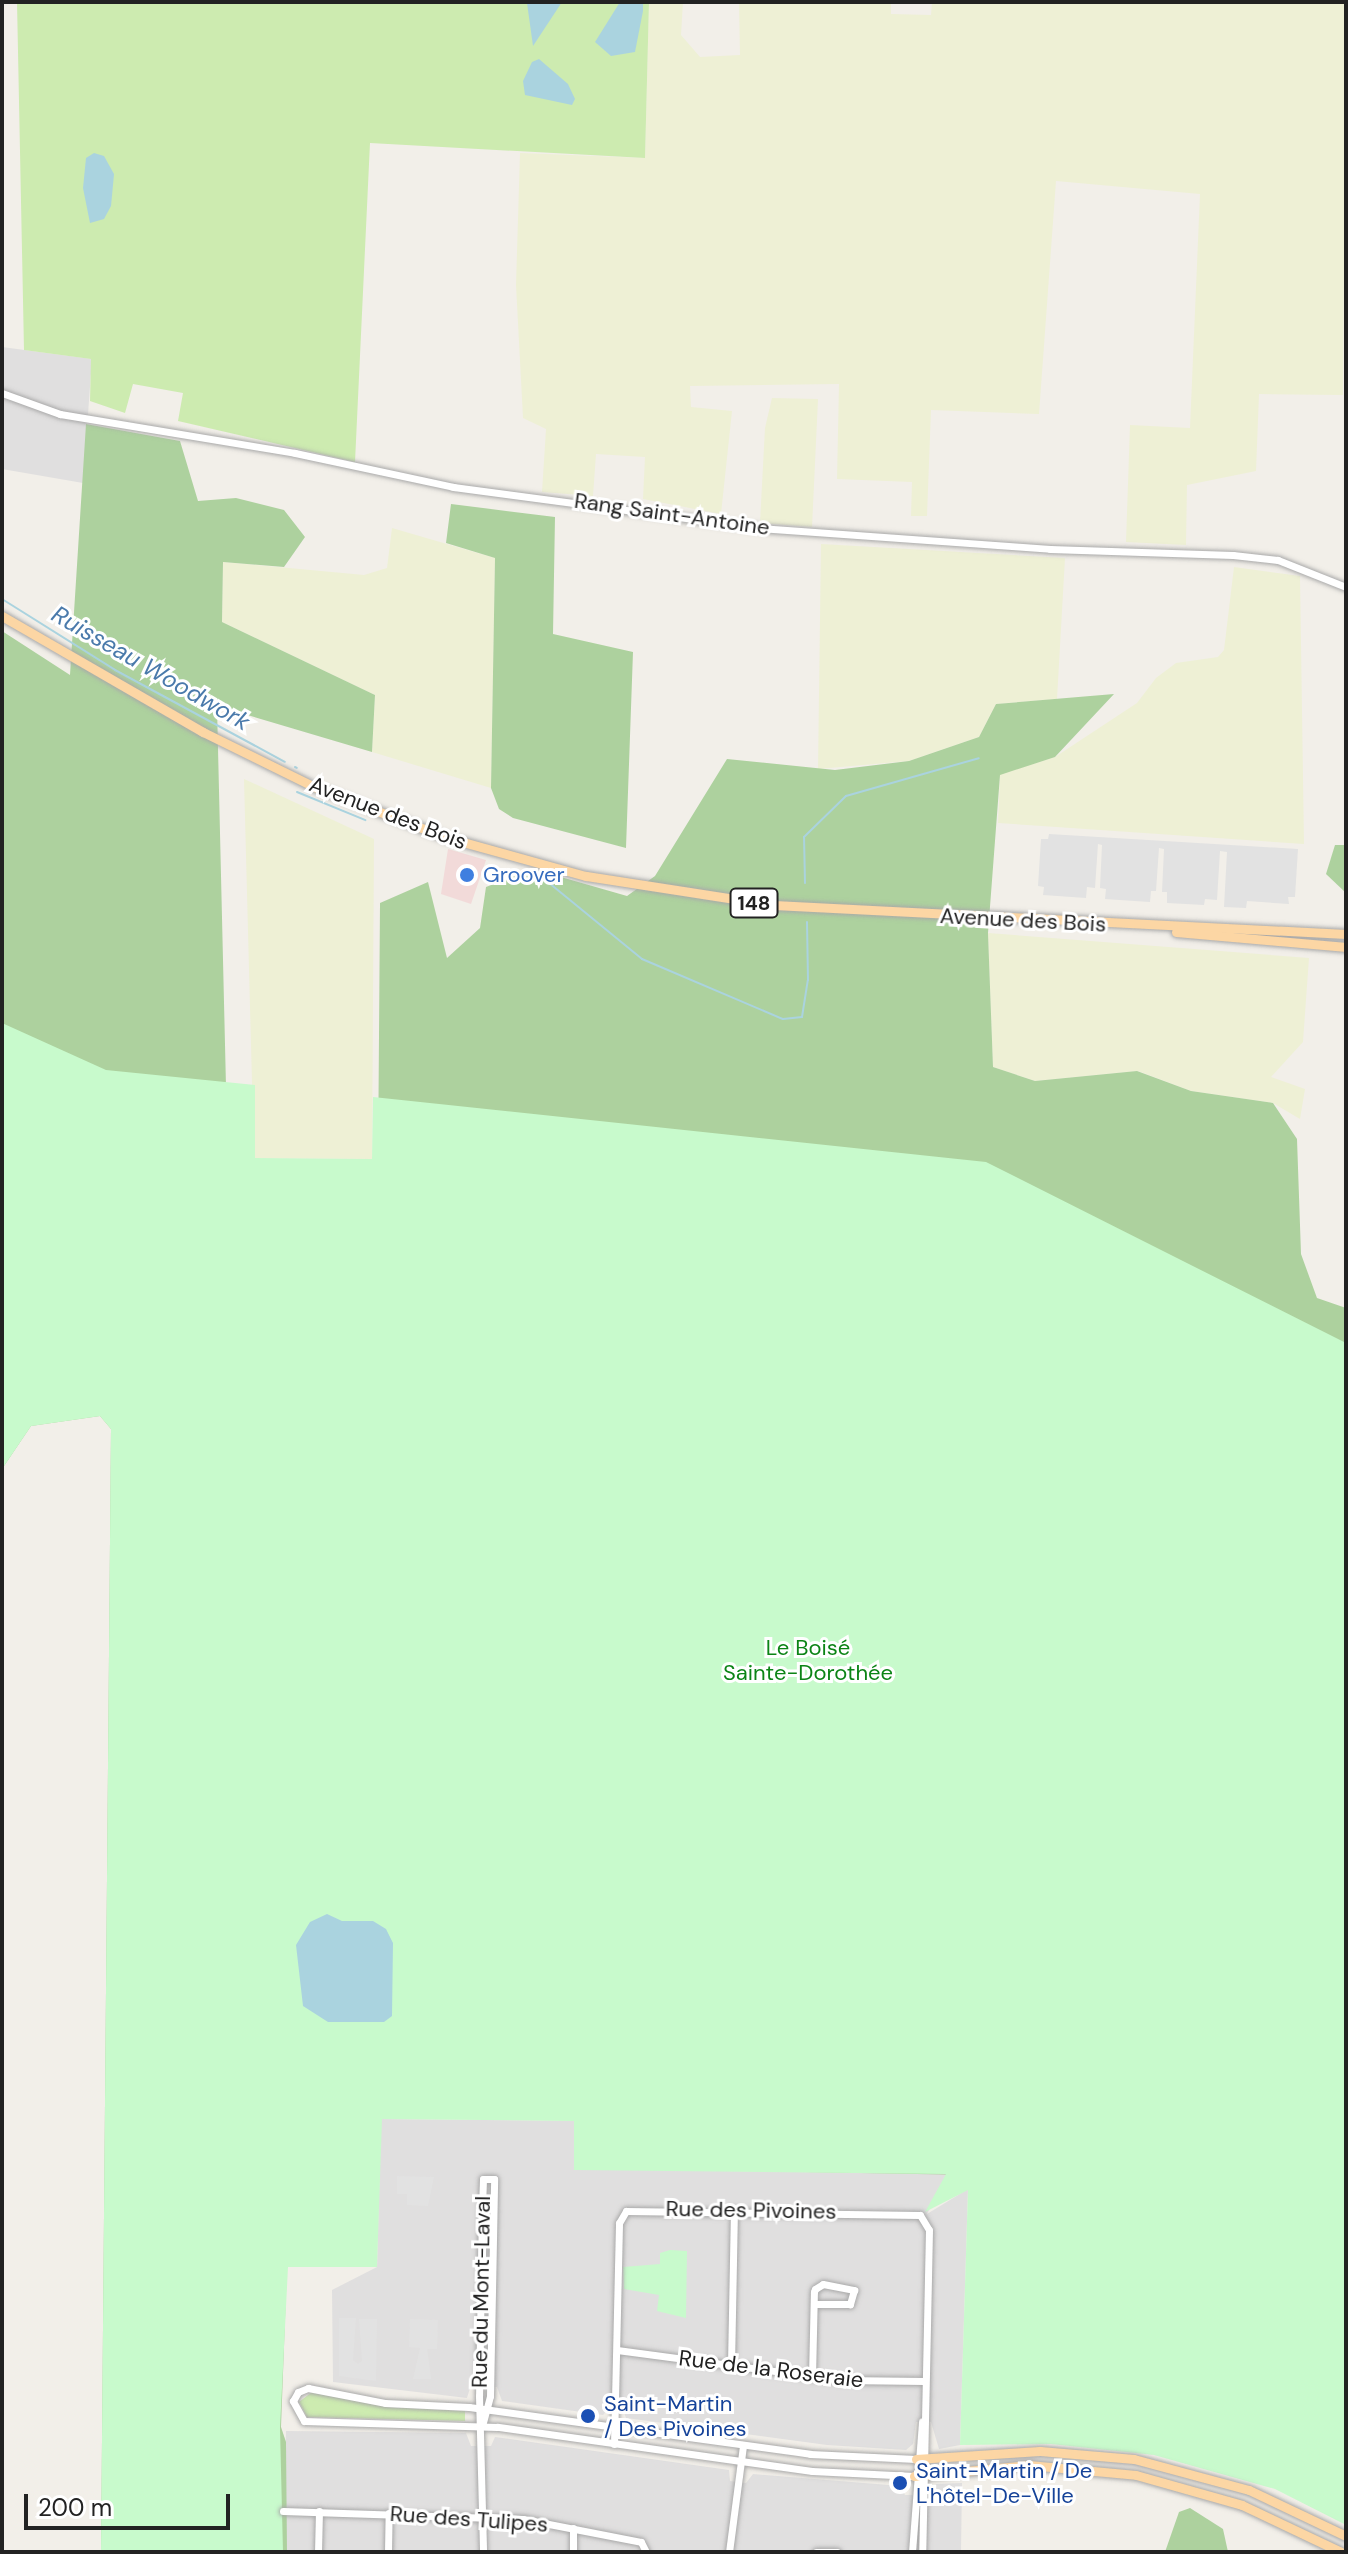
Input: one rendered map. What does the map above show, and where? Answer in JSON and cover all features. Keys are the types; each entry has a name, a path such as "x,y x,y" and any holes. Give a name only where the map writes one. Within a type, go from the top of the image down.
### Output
{"main road":[{"name":"Avenue des Bois","path":"2,616 284,773 478,847 613,882 745,902 1145,927 1346,934"},
{"name":"Avenue des Bois","path":"1145,927 1226,939 1346,947"},
{"path":"921,2459 1040,2451 1134,2459 1249,2490 1346,2536"},
{"path":"918,2475 1029,2465 1136,2475 1234,2501 1341,2552"}],"street":[{"name":"Rang Saint-Antoine","path":"2,393 60,414 295,453 453,487 759,528 1035,548 1233,555 1278,560 1346,587"},
{"name":"Rue du Mont-Laval","path":"483,2179 494,2179 483,2410 483,2179"},
{"name":"Rue des Pivoines","path":"614,2444 619,2227 624,2214 634,2209 734,2210 924,2218 929,2230 925,2381 918,2475"},
{"path":"731,2365 734,2210"},
{"path":"812,2377 814,2304 821,2285 854,2290 850,2304 814,2304"},
{"name":"Rue de la Roseraie","path":"617,2350 812,2377 925,2381"},
{"path":"918,2475 827,2473 482,2426 307,2422 297,2415 293,2401 308,2388 385,2403 483,2410 831,2457 921,2459"},
{"path":"483,2410 483,2552"},
{"path":"729,2552 743,2445"},
{"path":"912,2552 918,2475"},
{"path":"918,2475 922,2552"},
{"name":"Rue des Tulipes","path":"283,2511 483,2518 573,2528 641,2542 646,2552"},
{"path":"318,2552 319,2511"},
{"path":"388,2552 389,2513"},
{"path":"573,2528 573,2552"},
{"path":"816,2552 837,2552"}],"shaded area":[{"path":"2,347 92,359 83,483 2,469"},
{"path":"1049,834 1298,849 1295,897 1288,897 1289,904 1247,901 1246,908 1224,907 1227,852 1220,851 1217,900 1205,899 1204,905 1167,903 1167,892 1162,892 1164,849 1159,848 1156,891 1151,891 1150,902 1105,899 1106,889 1100,888 1102,845 1098,844 1095,888 1087,887 1086,898 1043,895 1044,887 1038,886 1041,839 1048,839"},
{"path":"448,849 486,860 471,904 441,894"},
{"path":"381,2119 574,2121 574,2169 947,2174 927,2214 968,2189 960,2445 939,2449 931,2422 916,2422 913,2444 906,2450 827,2445 626,2418 623,2409 609,2408 603,2415 502,2401 497,2387 470,2388 467,2398 333,2382 332,2290 377,2267"},
{"path":"397,2176 434,2177 428,2206 407,2205 407,2194 397,2194"},
{"path":"339,2318 356,2318 353,2360 358,2364 362,2361 359,2319 377,2319 376,2381 339,2376"},
{"path":"410,2319 438,2320 437,2349 427,2349 431,2379 413,2379 420,2348 409,2347"},
{"path":"286,2431 466,2433 471,2446 491,2446 495,2437 729,2470 730,2481 746,2483 753,2474 901,2486 905,2495 933,2495 936,2484 962,2483 961,2552 283,2552"}],"green space":[{"path":"17,2 649,2 645,158 370,143 355,462 178,421 183,393 133,384 125,413 90,401 91,359 24,350"},
{"path":"649,2 683,2 681,35 700,57 740,55 739,2 891,2 891,14 931,15 932,2 1346,2 1343,395 1259,394 1256,471 1187,485 1186,545 1126,542 1130,425 1190,428 1200,194 1056,181 1039,414 931,410 927,516 911,516 912,482 837,479 839,384 690,386 691,407 732,411 721,514 643,499 645,457 596,454 593,496 542,492 546,429 523,418 516,285 520,153 645,158"},
{"path":"772,398 818,399 812,527 760,523 765,428"},
{"name":"Le Boisé Sainte-Dorothée","path":"86,424 180,441 198,501 236,498 284,510 305,537 284,567 223,562 222,622 375,695 372,752 217,706 228,1171 378,1166 380,903 428,882 447,958 480,928 486,887 533,869 627,896 655,876 727,759 835,770 909,761 979,737 996,704 1114,694 1055,757 1000,775 988,933 993,1067 1035,1081 1137,1071 1191,1091 1273,1103 1297,1139 1301,1254 1317,1298 1346,1308 1346,1841 972,2175 578,2168 589,1873 295,2052 281,2427 286,2442 287,2552 101,2552 111,1429 100,1416 31,1426 2,1469 2,631 70,675"},
{"path":"451,504 555,517 553,634 633,652 626,848 513,818 499,809 491,788 495,558 446,543"},
{"path":"392,528 495,558 491,788 372,752 375,695 222,622 223,562 364,575 387,568"},
{"path":"821,544 1065,558 1057,699 996,704 979,737 909,761 818,769"},
{"path":"1234,567 1300,576 1304,844 998,823 1000,774 1055,757 1137,703 1156,678 1176,663 1218,657 1224,650"},
{"path":"244,779 374,839 372,1159 254,1158"},
{"path":"1335,845 1346,845 1346,893 1326,874"},
{"path":"988,933 1309,958 1303,1042 1271,1077 1305,1089 1300,1119 1273,1103 1191,1091 1138,1071 1035,1081 993,1067"},
{"name":"Le Boisé Sainte-Dorothée","path":"2,1023 106,1070 255,1085 255,1158 372,1159 373,1097 986,1162 1346,1343 1346,2525 1275,2489 1154,2455 1051,2444 960,2445 968,2190 925,2212 946,2174 574,2170 574,2121 382,2119 377,2267 288,2267 280,2428 283,2552 101,2552 111,1429 100,1416 31,1426 2,1469"},
{"path":"687,2251 686,2318 657,2311 659,2295 624,2289 623,2267 660,2264 660,2253"},
{"path":"312,2392 388,2407 465,2411 465,2421 307,2417 299,2402"},
{"path":"1190,2508 1223,2529 1228,2552 1165,2552 1179,2512"}],"water":[{"path":"562,2 533,46 527,3"},
{"path":"620,2 643,2 643,11 635,52 611,56 595,42"},
{"path":"539,59 568,84 575,99 572,105 525,95 523,81 532,62"},
{"path":"94,153 104,156 114,174 111,206 104,219 90,223 83,188 86,158"},
{"path":"327,1914 342,1921 373,1921 386,1929 393,1943 392,2016 384,2022 328,2022 303,2006 296,1945 310,1922"}],"waterway":[{"name":"Ruisseau Woodwork","path":"2,599 115,670 285,762"},
{"name":"Ruisseau Woodwork","path":"805,883 804,837 846,796 979,758"},
{"name":"Ruisseau Woodwork","path":"297,792 365,820"},
{"name":"Ruisseau Woodwork","path":"543,878 642,959 783,1019 802,1017 808,980 807,922"}],"place":[{"name":"Groover","path":"467,875"},
{"name":"Saint-Martin / Des Pivoines","path":"588,2416"},
{"name":"Saint-Martin / De L'hôtel-De-Ville","path":"900,2483"}]}
